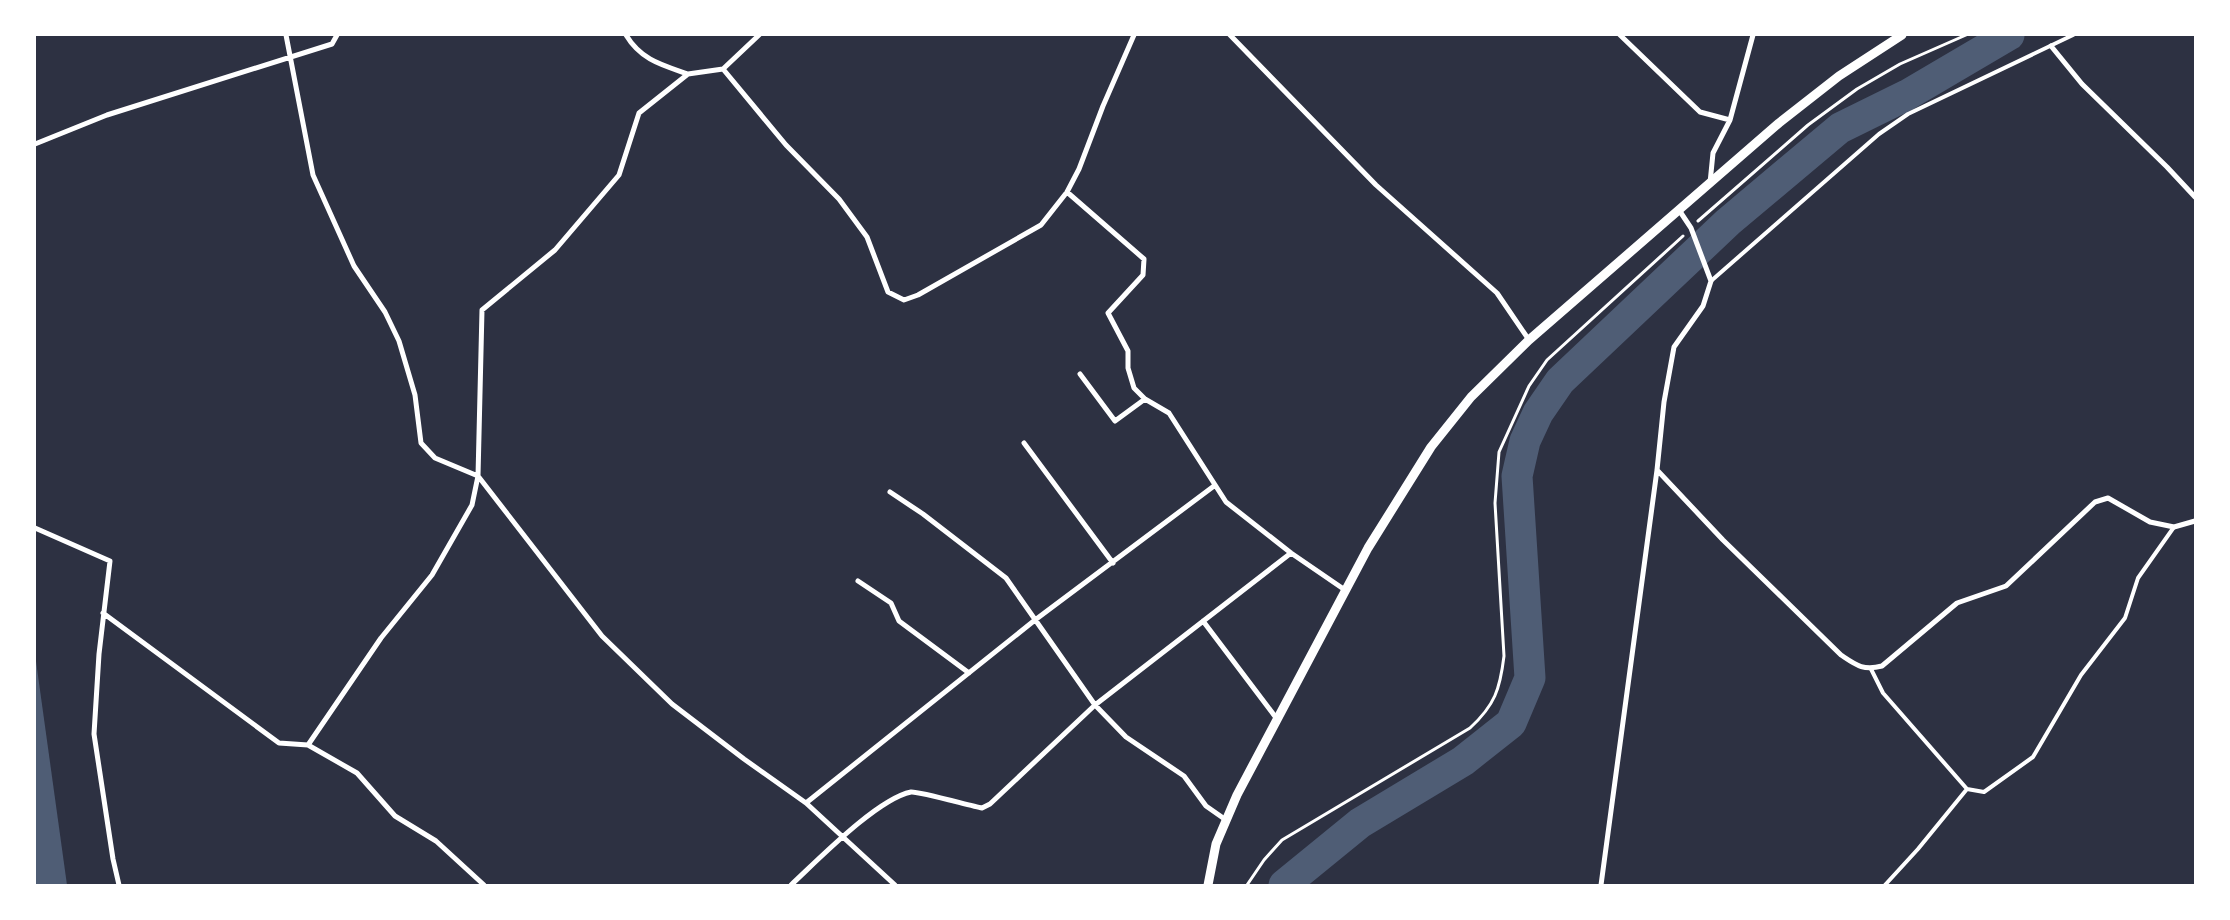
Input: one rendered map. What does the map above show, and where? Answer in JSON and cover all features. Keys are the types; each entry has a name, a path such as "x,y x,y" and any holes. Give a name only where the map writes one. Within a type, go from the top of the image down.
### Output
{"street":[{"path":"286,35 313,176 354,266 385,312 399,341 415,394 421,443 435,458 478,476 602,636 672,704 806,803 895,885"},
{"path":"35,144 107,115 332,44 337,35"},
{"path":"626,35 631,44 652,62 688,74 723,69 759,35"},
{"path":"723,69 786,146 839,199 867,237 888,292 904,300 918,295 1041,225 1067,192 1079,168 1103,106 1134,35"},
{"path":"1230,35 1376,185 1497,292 1529,340"},
{"path":"1620,35 1700,112 1730,120"},
{"path":"1710,184 1713,153 1730,120 1753,35"},
{"path":"1208,885 1212,859 1226,820 1345,590 1396,501 1430,447 1471,397 1529,340 1779,123 1832,82 1902,35"},
{"path":"2052,46 2082,84 2195,197"},
{"path":"308,745 381,638 432,575 472,505 478,476 482,310 554,250 594,205 620,175 639,113 688,74"},
{"path":"1067,192 1144,259 1143,275 1108,313 1128,351 1128,368 1134,388 1145,399 1169,413 1226,502 1291,553 1345,590"},
{"path":"1601,885 1657,470 1664,402 1674,347 1703,306 1711,281 1691,228 1679,210"},
{"path":"1080,374 1115,421 1145,399"},
{"path":"1024,443 1113,562"},
{"path":"1657,470 1723,540 1840,655 1858,666 1871,669 1882,666 1957,603 2006,586 2095,502 2108,498 2150,522 2174,526 2195,521"},
{"path":"806,803 1035,620 1214,486"},
{"path":"890,492 923,514 1006,578 1095,705 1126,737 1184,776 1206,806 1226,820"},
{"path":"35,528 110,560 103,613 94,734 113,859 119,885"},
{"path":"791,885 843,836 886,804 912,792 982,808 990,804 1095,705 1291,553"},
{"path":"858,582 891,603 899,621 969,673"},
{"path":"103,613 279,743 308,745 357,773 395,816 436,841 484,885"},
{"path":"1203,622 1277,720"}],"lane":[{"path":"1711,281 1879,134 1908,114 2073,35"},
{"path":"1871,669 1883,693 1967,789 1984,792 2033,757 2081,675 2125,618 2138,578 2174,526"},
{"path":"1885,885 1918,849 1967,789"}],"path":[{"path":"1247,885 1264,860 1282,840 1470,728 1486,714 1496,698 1502,679 1504,656 1495,503 1499,452 1529,386 1547,360 1691,228 1705,212 1801,131 1856,89 1900,64 1966,35"}],"water":[{"path":"35,654 67,885 35,885"}],"waterway":[{"path":"1284,885 1360,823 1463,761 1511,723 1530,678 1517,476 1525,441 1538,413 1560,381 1728,222 1840,128 1907,95 2009,35"}]}
